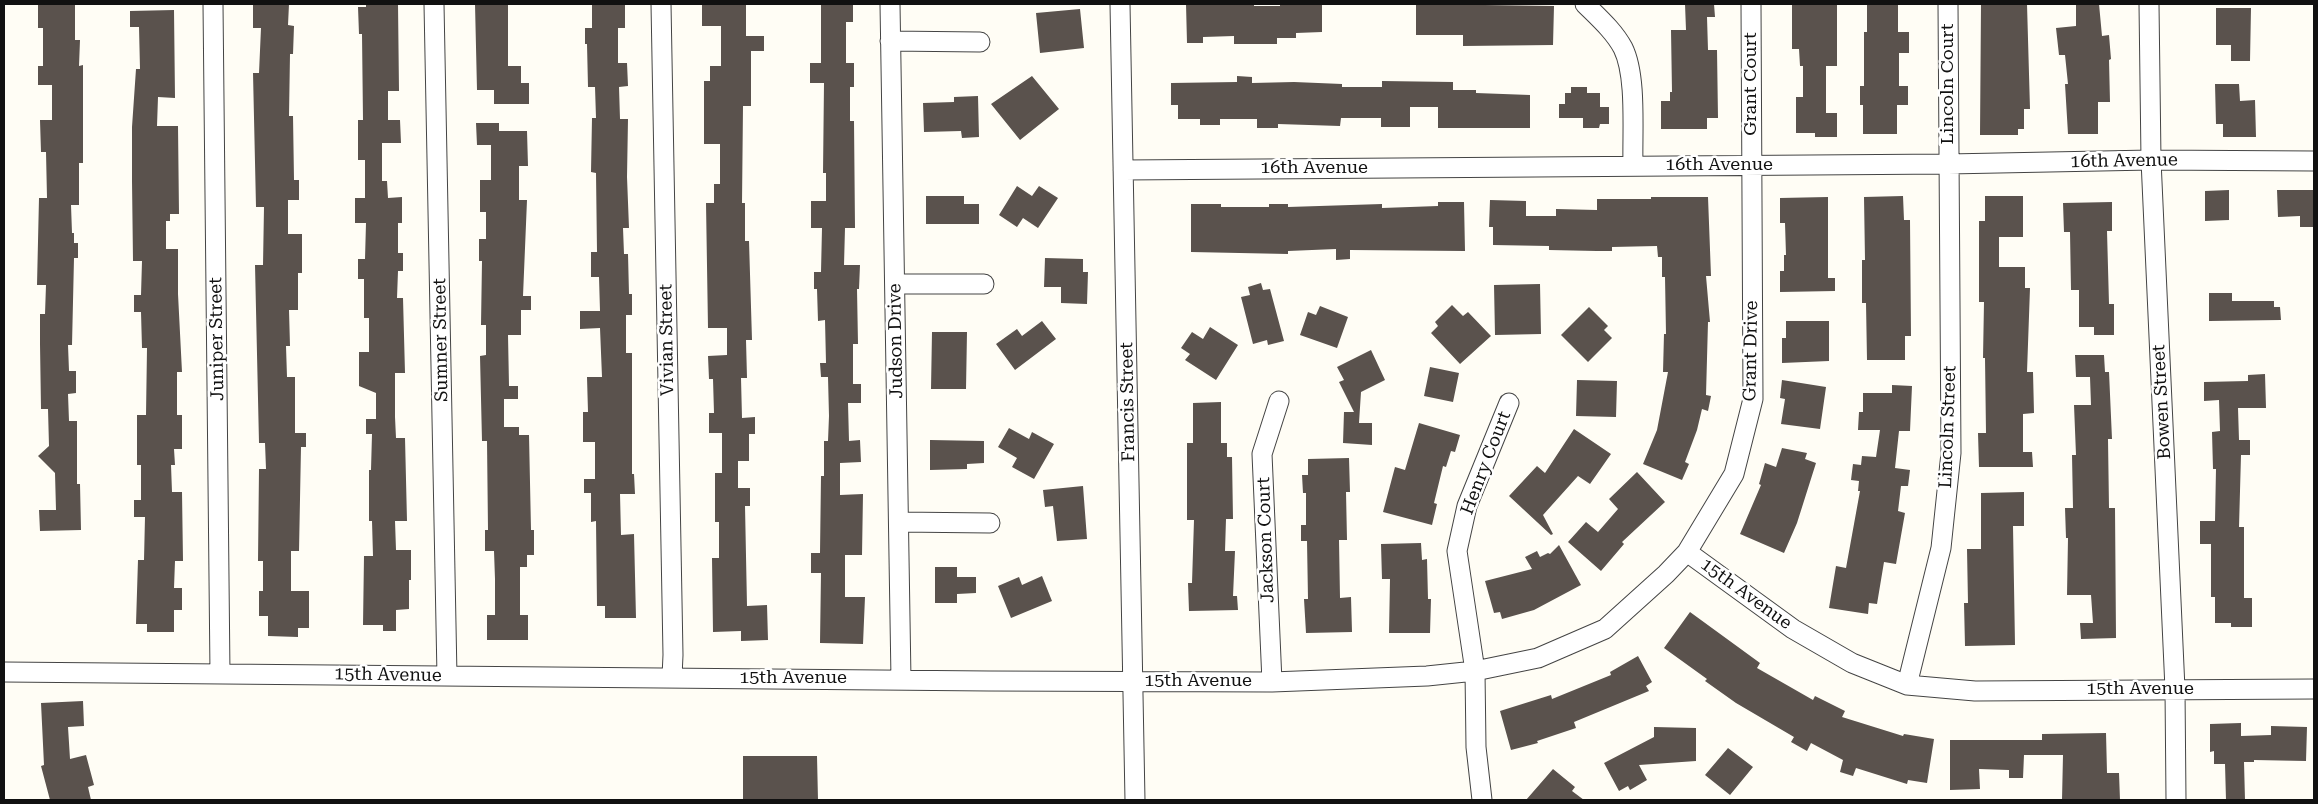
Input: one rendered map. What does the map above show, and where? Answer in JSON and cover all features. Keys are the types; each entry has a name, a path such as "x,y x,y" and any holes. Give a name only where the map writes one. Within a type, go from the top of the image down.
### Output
{"street":[{"name":"Juniper Street","path":"213,4 220,673"},
{"name":"Sumner Street","path":"434,4 447,676"},
{"name":"Vivian Street","path":"661,4 673,645 672,677"},
{"name":"Judson Drive","path":"890,4 901,679"},
{"name":"Francis Street","path":"1120,4 1135,800"},
{"path":"1585,4 1623,47 1631,72 1633,166"},
{"name":"Grant Court","path":"1751,4 1752,165"},
{"name":"Lincoln Court","path":"1948,4 1948,164"},
{"name":"Bowen Street","path":"2149,4 2151,160 2175,689 2176,800"},
{"path":"890,41 980,42"},
{"name":"16th Avenue","path":"1123,170 1948,164 2151,160 2314,161"},
{"name":"Lincoln Street","path":"1907,685 1941,548 1951,453 1948,164"},
{"name":"Grant Drive","path":"1687,552 1734,474 1753,399 1752,165"},
{"path":"895,284 984,284"},
{"name":"Jackson Court","path":"1272,682 1262,454 1279,401"},
{"name":"Henry Court","path":"1482,800 1476,747 1475,671 1457,551 1467,506 1509,403"},
{"path":"899,522 990,523"},
{"name":"15th Avenue","path":"4,672 1272,682 1427,676 1475,671 1538,658 1605,629 1666,574 1687,552 1793,629 1852,663 1907,685 1975,691 2314,689"}],"building":[{"path":"38,4 75,4 75,40 80,40 79,66 83,65 83,163 79,163 79,205 71,205 72,233 74,233 74,243 78,243 78,258 74,258 72,345 68,345 69,371 76,371 76,393 68,394 69,421 77,421 77,484 80,484 81,530 40,531 39,510 56,510 55,473 38,456 49,446 48,409 41,409 40,314 45,314 46,285 37,285 39,198 47,198 46,152 41,152 40,120 52,120 52,85 38,85 38,66 43,66 43,28 38,28"},
{"path":"253,4 289,4 288,25 294,26 293,54 290,54 289,116 293,116 294,180 299,180 299,200 288,200 288,234 302,234 302,273 298,273 298,310 289,310 290,346 286,346 287,377 295,377 295,433 306,433 306,447 301,447 299,551 291,551 291,591 309,591 309,628 298,628 298,637 268,636 268,616 259,616 259,591 263,591 263,561 258,561 259,469 266,469 265,443 259,443 255,265 263,265 264,207 256,207 253,73 259,73 261,28 253,28"},
{"path":"366,4 398,4 399,91 388,91 388,120 400,120 401,143 382,143 382,181 387,181 388,198 402,197 402,223 398,223 398,253 403,253 403,271 398,271 397,298 403,298 405,373 395,373 395,417 396,438 405,438 407,521 395,521 396,550 411,550 411,580 409,580 409,609 396,610 396,631 383,631 383,625 363,625 364,556 373,556 372,521 369,521 369,470 371,470 372,434 366,434 366,419 376,419 376,393 359,386 359,352 369,352 369,318 364,318 364,279 358,279 358,259 365,259 366,223 355,223 355,198 365,198 365,160 358,160 358,120 363,120 362,34 359,34 358,7 366,7"},
{"path":"475,4 508,4 508,66 521,66 521,83 529,83 529,104 494,104 494,90 477,90"},
{"path":"592,4 625,4 625,28 618,28 618,63 627,63 628,86 619,87 620,119 628,119 627,177 629,228 623,228 624,254 628,254 629,294 632,294 632,315 626,315 626,353 632,353 632,474 634,474 635,494 620,494 621,535 634,534 636,618 605,618 605,606 597,606 596,521 591,522 591,493 584,493 584,479 595,479 595,442 583,442 583,412 588,412 587,377 602,377 600,328 580,329 580,311 600,311 599,277 591,277 591,252 597,252 596,173 591,172 592,118 596,118 595,87 588,87 585,28 592,28"},
{"path":"702,4 746,4 746,36 764,36 764,51 751,51 751,106 743,106 742,203 745,203 745,241 749,241 752,340 746,340 747,378 741,378 742,418 755,417 755,434 749,434 749,461 738,461 738,488 750,488 750,506 745,506 747,606 767,605 768,640 741,641 741,631 713,632 712,558 719,558 719,522 715,522 715,473 722,473 722,433 709,433 709,413 714,413 713,379 709,379 708,356 727,355 727,328 708,328 706,203 714,203 714,184 720,184 720,144 704,144 704,81 710,81 710,66 721,66 721,26 702,26"},
{"path":"821,4 853,4 853,22 846,22 846,63 854,63 854,87 850,87 850,121 854,121 855,228 845,228 844,265 860,265 859,289 857,289 858,344 853,344 853,384 861,384 861,403 848,403 849,441 860,440 861,462 840,463 840,495 863,494 862,555 845,555 845,597 865,597 863,644 820,643 821,573 811,573 811,553 820,553 821,476 824,476 824,441 828,441 829,416 828,377 821,377 820,363 826,363 825,320 818,321 817,289 814,289 814,272 821,272 822,228 811,228 811,201 826,201 826,173 823,173 824,83 810,83 810,63 821,63"},
{"path":"1186,4 1280,6 1280,4 1322,4 1322,32 1296,33 1296,38 1277,38 1277,44 1234,44 1234,36 1203,37 1203,43 1187,43"},
{"path":"1416,4 1554,6 1553,45 1463,46 1463,35 1416,35"},
{"path":"1685,4 1714,4 1715,17 1707,17 1708,50 1717,50 1718,118 1707,118 1707,129 1661,129 1661,101 1670,101 1670,92 1672,92 1671,30 1686,30"},
{"path":"1792,4 1837,4 1837,66 1826,66 1826,113 1837,113 1837,137 1815,137 1815,133 1796,133 1796,97 1803,97 1803,66 1800,66 1799,49 1792,49"},
{"path":"1867,4 1898,4 1898,32 1909,32 1909,53 1899,53 1899,86 1908,86 1908,105 1897,105 1897,134 1863,134 1863,105 1860,105 1860,86 1864,86 1864,32 1867,32"},
{"path":"1981,4 2027,4 2030,109 2024,109 2024,129 2018,129 2018,135 1980,135"},
{"path":"2076,4 2099,4 2102,36 2109,35 2111,59 2109,60 2110,102 2098,102 2098,134 2068,134 2065,84 2068,84 2065,55 2059,55 2056,28 2076,26"},
{"path":"2216,8 2251,8 2250,61 2231,61 2231,45 2216,45"},
{"path":"1080,9 1084,48 1040,53 1036,13"},
{"path":"174,10 175,98 158,97 157,126 178,126 179,214 170,214 170,221 166,221 166,249 178,249 182,372 177,372 177,415 182,415 182,449 174,449 175,465 171,465 172,492 182,492 183,561 175,561 174,588 182,588 182,610 174,610 174,632 147,632 147,624 136,624 138,560 144,560 145,517 134,517 134,500 141,500 141,465 137,465 137,415 146,415 147,348 142,348 141,312 134,312 134,295 141,295 142,261 133,261 132,181 132,127 136,69 140,69 139,27 130,27 130,11"},
{"path":"1032,76 1059,109 1020,140 991,104"},
{"path":"1237,76 1252,77 1252,83 1342,84 1342,87 1382,87 1382,81 1453,82 1453,90 1476,90 1476,93 1530,95 1530,128 1438,128 1438,107 1410,107 1410,127 1381,127 1381,118 1341,118 1340,126 1278,124 1278,128 1257,128 1257,119 1220,119 1220,125 1200,125 1200,119 1178,119 1178,105 1171,105 1171,83 1237,82"},
{"path":"2215,84 2239,84 2240,101 2255,100 2256,137 2223,137 2223,124 2216,124"},
{"path":"1571,87 1587,87 1587,93 1600,93 1600,107 1609,107 1609,124 1600,124 1599,128 1583,128 1583,118 1559,118 1559,104 1565,104 1565,93 1571,93"},
{"path":"978,96 979,137 962,138 961,131 924,132 923,103 954,102 954,97"},
{"path":"476,123 499,123 499,131 527,131 528,166 519,166 519,200 527,200 523,296 531,296 531,310 521,310 521,335 508,335 509,386 518,386 518,399 504,399 504,427 519,427 519,435 529,435 531,530 534,530 534,555 527,555 527,567 520,567 520,615 528,615 528,640 487,640 487,615 495,615 495,579 494,551 485,551 485,530 488,530 487,441 482,441 480,356 486,355 486,325 481,325 482,261 479,261 479,239 486,239 486,212 480,212 480,180 491,180 491,145 477,145"},
{"path":"1017,186 1032,196 1039,186 1058,198 1038,228 1023,218 1017,227 999,215"},
{"path":"2229,190 2229,220 2205,221 2205,191"},
{"path":"2277,190 2314,190 2314,227 2300,227 2300,216 2278,217"},
{"path":"926,196 964,196 964,204 979,204 979,224 926,224"},
{"path":"1903,196 1904,220 1910,220 1911,336 1905,336 1905,360 1867,360 1866,303 1862,303 1862,260 1865,260 1864,197"},
{"path":"1985,196 2023,196 2023,237 1999,237 1999,267 2025,267 2025,288 2030,288 2027,372 2033,372 2034,413 2023,414 2023,452 2032,452 2033,467 1979,467 1978,433 1986,433 1985,358 1983,358 1984,302 1979,302 1979,221 1985,221"},
{"path":"1651,197 1708,197 1711,276 1706,276 1710,322 1708,322 1706,395 1711,396 1708,411 1702,409 1697,430 1685,462 1689,464 1682,480 1643,464 1657,430 1668,372 1663,372 1664,334 1666,334 1665,277 1662,277 1662,257 1658,257 1657,246 1612,247 1612,251 1597,251 1549,250 1549,246 1493,245 1493,227 1489,227 1490,200 1526,201 1526,216 1556,216 1556,209 1597,210 1597,199 1651,199"},
{"path":"1828,197 1828,278 1835,278 1835,291 1780,292 1780,271 1784,271 1784,255 1786,255 1785,223 1780,223 1780,198"},
{"path":"1438,202 1464,202 1465,251 1350,250 1350,259 1336,260 1336,249 1288,251 1288,254 1191,252 1191,204 1221,204 1221,207 1269,207 1269,204 1288,204 1288,207 1382,204 1382,208 1438,206"},
{"path":"2112,202 2112,231 2107,231 2109,304 2114,304 2114,335 2094,335 2094,327 2079,327 2079,290 2071,290 2070,232 2064,232 2063,203"},
{"path":"1045,258 1083,259 1083,272 1088,272 1087,304 1061,303 1061,287 1044,287"},
{"path":"1261,283 1263,290 1270,289 1284,341 1268,345 1267,340 1253,344 1241,297 1250,295 1248,287"},
{"path":"1540,284 1541,334 1495,335 1494,285"},
{"path":"2209,293 2232,293 2232,301 2274,301 2274,307 2280,307 2281,320 2209,321"},
{"path":"1452,305 1463,316 1468,312 1491,336 1460,364 1431,333 1438,326 1435,322"},
{"path":"1320,306 1348,317 1337,348 1300,335 1308,312 1316,315"},
{"path":"1589,307 1608,326 1604,330 1612,338 1588,362 1561,335"},
{"path":"1042,321 1056,339 1015,370 996,344 1017,329 1022,336"},
{"path":"1786,321 1829,321 1829,361 1782,363 1782,338 1786,338"},
{"path":"1210,327 1238,345 1216,380 1185,360 1190,354 1181,348 1192,332 1203,339"},
{"path":"932,332 967,332 966,389 931,389"},
{"path":"1371,350 1385,380 1361,392 1359,423 1372,423 1372,445 1343,443 1344,412 1354,412 1339,382 1344,380 1337,367"},
{"path":"2075,355 2104,355 2105,372 2109,372 2112,439 2108,439 2109,508 2115,508 2116,638 2081,639 2080,623 2093,623 2091,595 2067,595 2068,538 2066,538 2065,508 2073,508 2072,455 2076,455 2074,405 2091,405 2090,377 2076,377"},
{"path":"1430,367 1459,373 1453,402 1424,396"},
{"path":"2265,374 2266,408 2238,408 2239,440 2250,440 2250,455 2241,455 2239,527 2244,527 2244,598 2252,598 2252,627 2231,627 2231,623 2215,623 2215,597 2211,597 2211,544 2200,544 2200,521 2215,521 2216,469 2213,469 2212,432 2220,431 2219,400 2204,401 2204,382 2248,381 2248,375"},
{"path":"1577,380 1617,381 1616,417 1576,416"},
{"path":"1782,380 1826,387 1820,429 1781,424 1785,399 1780,398"},
{"path":"1892,385 1912,386 1910,431 1899,431 1895,468 1910,470 1908,486 1901,486 1898,511 1905,513 1896,564 1884,562 1877,604 1869,603 1868,614 1829,608 1836,566 1846,568 1860,491 1858,491 1859,481 1851,480 1853,464 1861,465 1862,456 1876,457 1880,430 1858,430 1859,412 1863,412 1863,393 1892,393"},
{"path":"1221,402 1221,443 1227,443 1227,457 1232,457 1233,519 1226,519 1225,551 1235,551 1233,596 1237,596 1238,610 1189,611 1188,583 1192,583 1194,520 1187,520 1187,443 1193,443 1193,403"},
{"path":"1419,423 1460,435 1455,452 1451,451 1446,467 1443,466 1434,503 1437,504 1432,525 1383,512 1395,467 1405,470"},
{"path":"1009,428 1029,439 1032,432 1054,444 1034,479 1012,467 1017,458 998,447"},
{"path":"1574,429 1611,454 1590,484 1578,476 1543,515 1553,534 1551,535 1509,496 1537,466 1545,473"},
{"path":"930,440 984,441 984,463 967,464 967,469 930,470"},
{"path":"1782,448 1807,453 1805,459 1816,463 1797,523 1784,553 1740,534 1761,485 1759,484 1765,463 1776,467"},
{"path":"1349,458 1350,492 1346,492 1347,540 1339,540 1340,598 1351,597 1352,632 1306,633 1304,599 1308,599 1307,541 1301,541 1301,525 1306,525 1306,493 1303,493 1302,475 1308,475 1308,459"},
{"path":"1637,472 1665,502 1622,542 1624,544 1601,571 1568,542 1586,522 1598,532 1618,509 1609,499"},
{"path":"1083,486 1087,539 1057,541 1053,506 1045,507 1043,490"},
{"path":"2024,492 2024,526 2013,526 2015,645 1965,646 1964,603 1968,603 1967,549 1981,549 1981,493"},
{"path":"1421,543 1422,560 1427,559 1428,599 1431,599 1430,633 1389,633 1390,579 1382,579 1381,544"},
{"path":"1559,545 1581,585 1534,610 1502,619 1500,612 1494,613 1485,581 1532,569 1525,557 1537,551 1540,557 1548,553 1550,554"},
{"path":"935,567 957,567 957,577 976,577 976,593 957,594 957,603 935,603"},
{"path":"1042,576 1052,601 1011,618 998,586 1019,577 1022,585"},
{"path":"1690,612 1760,663 1757,668 1813,700 1815,696 1845,711 1842,717 1903,736 1904,734 1934,739 1927,783 1908,780 1907,784 1856,768 1853,776 1840,772 1843,760 1811,743 1807,751 1791,742 1794,737 1736,703 1705,681 1707,679 1664,648"},
{"path":"1638,656 1652,682 1646,686 1649,691 1574,722 1576,728 1537,741 1538,743 1511,750 1500,711 1551,695 1552,699 1611,675 1610,672"},
{"path":"83,701 84,726 68,727 70,759 86,755 94,785 88,787 91,800 50,800 41,766 44,765 41,703"},
{"path":"2241,723 2241,736 2271,735 2271,726 2307,727 2306,761 2254,760 2254,762 2244,762 2245,800 2226,800 2225,764 2214,764 2214,751 2210,752 2210,724"},
{"path":"1654,727 1696,728 1696,761 1639,765 1647,780 1630,790 1628,786 1619,791 1604,763 1654,737"},
{"path":"2106,733 2107,773 2119,773 2120,800 2062,800 2063,755 2024,755 2023,778 2009,778 2009,770 1979,769 1980,789 1950,790 1950,740 2042,740 2042,734"},
{"path":"1728,748 1753,767 1730,795 1705,775"},
{"path":"743,756 817,756 818,800 743,800"},
{"path":"1553,769 1575,787 1572,791 1584,800 1526,800"}]}
